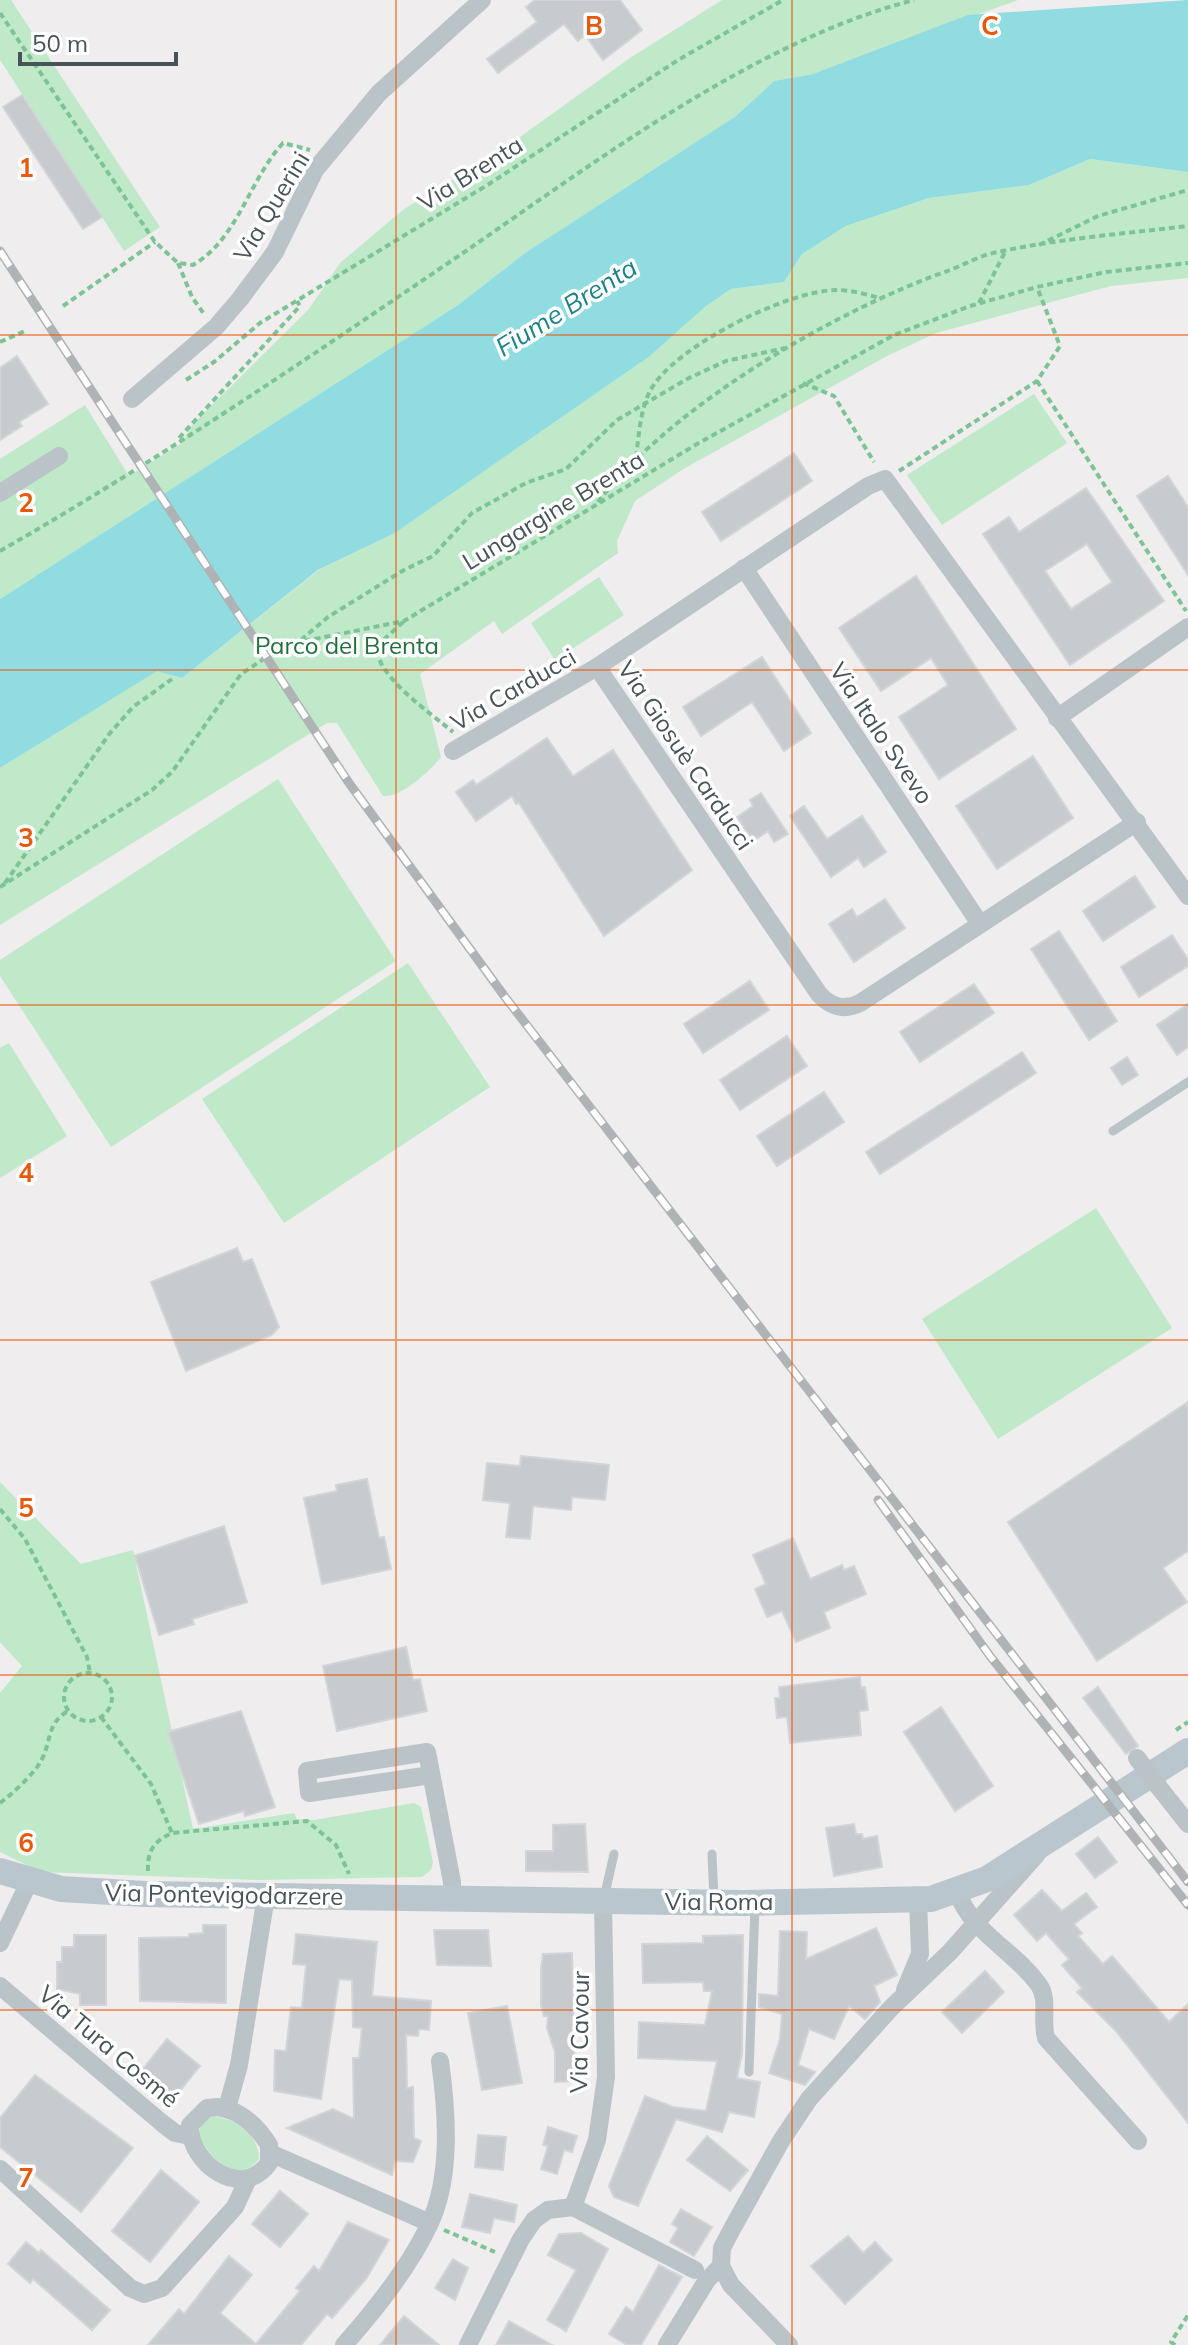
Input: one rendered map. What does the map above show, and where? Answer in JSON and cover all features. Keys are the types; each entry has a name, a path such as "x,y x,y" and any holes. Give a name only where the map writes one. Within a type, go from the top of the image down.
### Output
{"main road":[{"name":"Via Roma","path":"480,1900 918,1900 957,1892 987,1879 1045,1844 1188,1751"},
{"name":"Via Pontevigodarzere","path":"0,1871 29,1882 103,1892 480,1900"}],"street":[{"name":"Via Querini","path":"132,399 216,327 275,252 315,170 325,162 379,93 482,0"},
{"path":"0,493 59,456"},
{"name":"Via Giosuè Carducci","path":"885,479 868,486 597,667 825,1001 840,1008 860,1003 1137,822"},
{"path":"885,479 1188,896"},
{"name":"Via Italo Svevo","path":"744,568 980,924"},
{"path":"1057,718 1188,627"},
{"name":"Via Carducci","path":"461,747 597,667"},
{"path":"431,1775 309,1793 307,1771 427,1752 452,1882 452,1898"},
{"path":"1137,1758 1188,1824"},
{"path":"789,2345 731,2285 721,2266 722,2248 781,2141 809,2099 900,1998 927,1976 1045,1844"},
{"path":"0,1943 29,1882"},
{"path":"957,1892 966,1914 1039,1985 1046,2001 1042,2020 1046,2038 1138,2141"},
{"path":"227,2108 239,2065 266,1896"},
{"path":"900,1998 920,1954 918,1900"},
{"name":"Via Cavour","path":"573,2207 597,2140 606,2077 603,1901"},
{"name":"Via Tura Cosmé","path":"0,1986 162,2123 175,2133 190,2136"},
{"path":"344,2345 378,2304 430,2223 440,2191 444,2141 445,2098 440,2061"},
{"path":"247,2181 226,2176 204,2161 190,2136 190,2125 207,2108 227,2108 262,2134 270,2153 430,2223"},
{"path":"0,2169 130,2288 144,2294 162,2288 235,2207 247,2181 263,2171 270,2153"},
{"path":"468,2345 534,2220 548,2210 573,2207 695,2270"},
{"path":"667,2345 707,2280 721,2266"}],"lane":[{"path":"1113,1131 1188,1082"},
{"path":"603,1901 614,1854"},
{"path":"712,1854 714,1902"},
{"path":"749,2072 754,2003 755,1902"}],"path":[{"name":"Via Brenta","path":"182,383 214,362 260,323 489,184 690,53 783,0"},
{"path":"0,551 69,511 283,375 551,192 764,59 867,13 914,0"},
{"path":"0,13 155,242 178,263 192,297 216,327"},
{"path":"178,263 193,265 220,242 266,161 283,143 304,146 325,162"},
{"path":"1037,246 1080,222 1188,190"},
{"path":"595,505 636,457 693,412 790,348 879,298 986,255 1188,226"},
{"path":"63,306 155,242"},
{"path":"979,303 1006,251"},
{"name":"Lungargine Brenta","path":"1,887 152,790 172,772 241,674 285,645 404,621 802,383 894,335 979,303 1037,287 1106,272 1188,263"},
{"path":"802,383 834,396 885,479 1037,381 1060,346 1037,287"},
{"path":"636,457 646,404 662,374 679,358 739,321 776,304 836,290 879,298"},
{"path":"177,440 300,306 297,301"},
{"path":"1,340 25,331"},
{"path":"300,642 328,617 433,556 472,513 526,483 566,469 598,434 646,404 726,361 790,348"},
{"path":"1037,381 1188,615"},
{"path":"404,621 377,646 379,663 461,747"},
{"path":"1,887 110,733 133,707 172,679"},
{"path":"0,1509 25,1539 87,1657 90,1673 109,1687 111,1703 101,1717 87,1721 68,1711 64,1697 69,1682 90,1673"},
{"path":"0,1803 41,1761 49,1730 58,1717 68,1711"},
{"path":"101,1717 151,1784 172,1833"},
{"path":"148,1873 148,1855 158,1839 172,1833 307,1821 336,1845 357,1897"},
{"path":"430,2223 512,2259"},
{"path":"1175,2345 1171,2342 1188,2315"}],"green space":[{"path":"0,0 11,0 160,227 124,251 0,60"},
{"path":"722,0 1018,0 813,74 774,81 736,116 525,253 458,305 0,599 0,459 85,405 129,476 182,443 192,425 309,309 340,263 404,209 499,152 630,58"},
{"name":"Parco del Brenta","path":"1090,159 1188,172 1188,278 1111,286 936,333 887,356 685,468 635,501 617,541 618,553 502,634 494,621 420,674 441,757 406,788 383,796 337,723 327,723 0,925 0,768 157,670 182,678 319,570 395,533 650,356 706,306 731,289 784,282 802,254 846,226 929,198 1029,185"},
{"path":"1034,394 1067,443 942,525 907,475"},
{"path":"599,577 624,615 555,660 531,623"},
{"path":"278,779 396,961 111,1147 0,976 0,960"},
{"path":"408,963 490,1087 284,1223 202,1099"},
{"path":"9,1043 67,1136 0,1178 0,1048"},
{"path":"1096,1208 1172,1328 998,1439 922,1319"},
{"path":"0,1482 81,1564 133,1550 193,1829 294,1813 297,1819 314,1820 414,1803 421,1807 433,1862 431,1870 422,1877 258,1880 41,1872 0,1852 0,1693 22,1666 0,1642"},
{"path":"213,2116 238,2125 251,2136 259,2159 251,2167 233,2169 208,2151 199,2132 202,2123"}],"water":[{"name":"Fiume Brenta","path":"1188,0 1188,172 1090,159 1029,185 929,198 846,226 802,254 784,282 731,289 706,306 650,356 395,533 318,570 182,678 157,671 0,768 0,599 458,305 525,253 736,116 774,81 813,74 968,15"}],"building":[{"path":"535,0 620,0 642,30 603,60 585,35 578,41 564,24 498,73 487,59 537,22 526,7"},
{"path":"22,95 102,217 83,229 3,107"},
{"path":"17,356 48,404 19,422 22,426 0,440 0,368"},
{"path":"794,453 812,481 721,541 702,512"},
{"path":"1168,476 1188,507 1188,575 1137,496"},
{"path":"1086,488 1164,601 1070,665 983,534 1009,517 1019,532","holes":["1087,544 1112,582 1071,609 1045,571"]},
{"path":"916,576 1016,729 939,779 899,717 948,685 931,658 881,691 839,628"},
{"path":"762,657 811,733 784,751 752,702 701,736 683,707"},
{"path":"547,738 573,776 613,750 692,870 604,936 512,796 476,821 456,792 473,780 476,785"},
{"path":"1033,756 1073,818 997,869 956,806"},
{"path":"761,793 788,834 774,842 768,831 753,841 737,817 753,806 750,800"},
{"path":"804,806 827,839 862,816 886,852 864,867 858,858 831,877 790,816"},
{"path":"1135,876 1155,907 1103,941 1083,911"},
{"path":"885,899 905,928 854,962 829,924 852,909 857,917"},
{"path":"1059,931 1117,1021 1089,1040 1031,949"},
{"path":"1172,935 1188,959 1188,966 1139,997 1121,967"},
{"path":"750,981 769,1010 703,1053 684,1024"},
{"path":"974,984 994,1013 920,1062 900,1032"},
{"path":"1188,1004 1188,1047 1177,1055 1157,1025"},
{"path":"787,1036 807,1066 740,1110 720,1080"},
{"path":"1022,1052 1036,1073 880,1174 866,1152"},
{"path":"1127,1057 1138,1075 1122,1085 1111,1068"},
{"path":"824,1092 844,1122 777,1166 757,1136"},
{"path":"237,1248 243,1262 252,1259 279,1327 272,1335 186,1371 151,1282"},
{"path":"1188,1402 1188,1551 1163,1568 1187,1602 1097,1661 1008,1522"},
{"path":"521,1456 609,1465 605,1500 572,1497 571,1510 533,1506 530,1539 506,1537 510,1503 483,1500 487,1463 520,1466"},
{"path":"367,1479 379,1538 384,1537 391,1569 322,1584 304,1498 337,1491 336,1485"},
{"path":"224,1526 247,1602 192,1619 194,1624 159,1635 135,1556"},
{"path":"793,1538 810,1579 842,1565 844,1570 854,1566 866,1594 824,1612 830,1628 796,1642 782,1611 767,1617 755,1589 766,1584 753,1555"},
{"path":"406,1647 413,1680 420,1679 427,1711 337,1731 323,1666"},
{"path":"860,1677 861,1688 865,1687 868,1710 859,1711 861,1735 790,1743 787,1717 777,1718 775,1698 780,1698 779,1687"},
{"path":"1098,1687 1138,1746 1126,1754 1083,1698"},
{"path":"941,1707 993,1786 955,1811 904,1732"},
{"path":"241,1711 275,1807 245,1816 244,1811 199,1824 168,1732"},
{"path":"585,1824 588,1872 526,1871 526,1851 553,1851 553,1825"},
{"path":"854,1824 856,1834 862,1834 863,1839 877,1836 882,1867 834,1876 826,1828"},
{"path":"1098,1837 1117,1862 1095,1878 1076,1854"},
{"path":"1042,1890 1062,1911 1086,1893 1097,1907 1074,1924 1082,1933 1078,1936 1103,1964 1112,1956 1169,2022 1188,2004 1188,2123 1116,2031 1077,1992 1082,1988 1062,1965 1069,1959 1046,1933 1037,1941 1014,1915"},
{"path":"203,1925 226,1925 226,2003 140,2001 139,1938 189,1937 189,1934 203,1933"},
{"path":"876,1928 897,1975 874,1986 880,2002 865,2019 849,2006 834,2039 809,2029 798,2065 815,2072 805,2085 769,2073 780,2039 782,2014 759,2007 759,1994 778,1996 780,1931 807,1932 806,1959"},
{"path":"434,1930 488,1930 491,1966 437,1965"},
{"path":"296,1934 377,1942 372,1996 431,2001 429,2030 419,2029 418,2036 406,2035 407,2088 413,2087 414,2138 421,2141 413,2162 395,2161 392,2175 287,2128 333,2109 354,2119 353,2058 359,2058 362,2028 353,2027 352,1980 339,1979 321,2099 274,2091 275,2050 286,2051 291,2007 302,2008 306,1965 293,1964"},
{"path":"74,1935 106,1935 106,2005 80,2005 80,1994 57,1989 57,1962 62,1962 62,1947 74,1947"},
{"path":"743,1935 742,2053 737,2078 760,2082 754,2117 729,2112 722,2132 676,2119 638,2206 614,2197 609,2186 645,2096 673,2107 706,2111 717,2061 638,2058 639,2022 705,2025 712,1991 704,1991 703,1982 643,1983 642,1944 703,1943 703,1936"},
{"path":"572,1953 575,2081 555,2082 555,2052 547,2028 548,2016 544,2016 541,2005 541,1968 543,1954"},
{"path":"985,1971 1004,1992 962,2033 942,2012"},
{"path":"507,2006 522,2083 482,2090 468,2013"},
{"path":"167,2039 200,2066 174,2098 141,2071"},
{"path":"35,2075 133,2148 81,2212 0,2147 0,2118"},
{"path":"548,2127 577,2136 572,2152 564,2150 557,2174 541,2169 548,2146 543,2145"},
{"path":"478,2135 506,2137 503,2170 475,2167"},
{"path":"707,2136 748,2170 730,2191 687,2160"},
{"path":"161,2170 199,2202 150,2262 112,2231"},
{"path":"280,2191 308,2214 280,2247 252,2224"},
{"path":"470,2194 517,2205 514,2222 494,2218 490,2233 462,2227"},
{"path":"681,2209 712,2227 694,2256 670,2242 678,2228 672,2224"},
{"path":"348,2222 389,2240 366,2279 332,2318 327,2314 301,2345 148,2345 179,2309 184,2314 229,2256 252,2275 220,2313 256,2344 300,2291 296,2288 314,2266 319,2271"},
{"path":"581,2233 608,2249 566,2331 547,2320 576,2270 548,2255 559,2234"},
{"path":"848,2236 863,2253 875,2242 892,2260 845,2304 811,2266"},
{"path":"26,2242 39,2253 41,2250 110,2310 92,2330 33,2279 30,2283 8,2264"},
{"path":"453,2259 468,2268 455,2300 435,2288"},
{"path":"659,2265 682,2277 641,2345 627,2345 609,2334 626,2307 633,2312"},
{"path":"404,2316 439,2345 380,2345"},
{"path":"509,2321 552,2345 496,2345"}],"railway":[{"path":"0,251 349,783 505,997 1188,1882"},
{"path":"878,1500 990,1656 1188,1905"}]}
